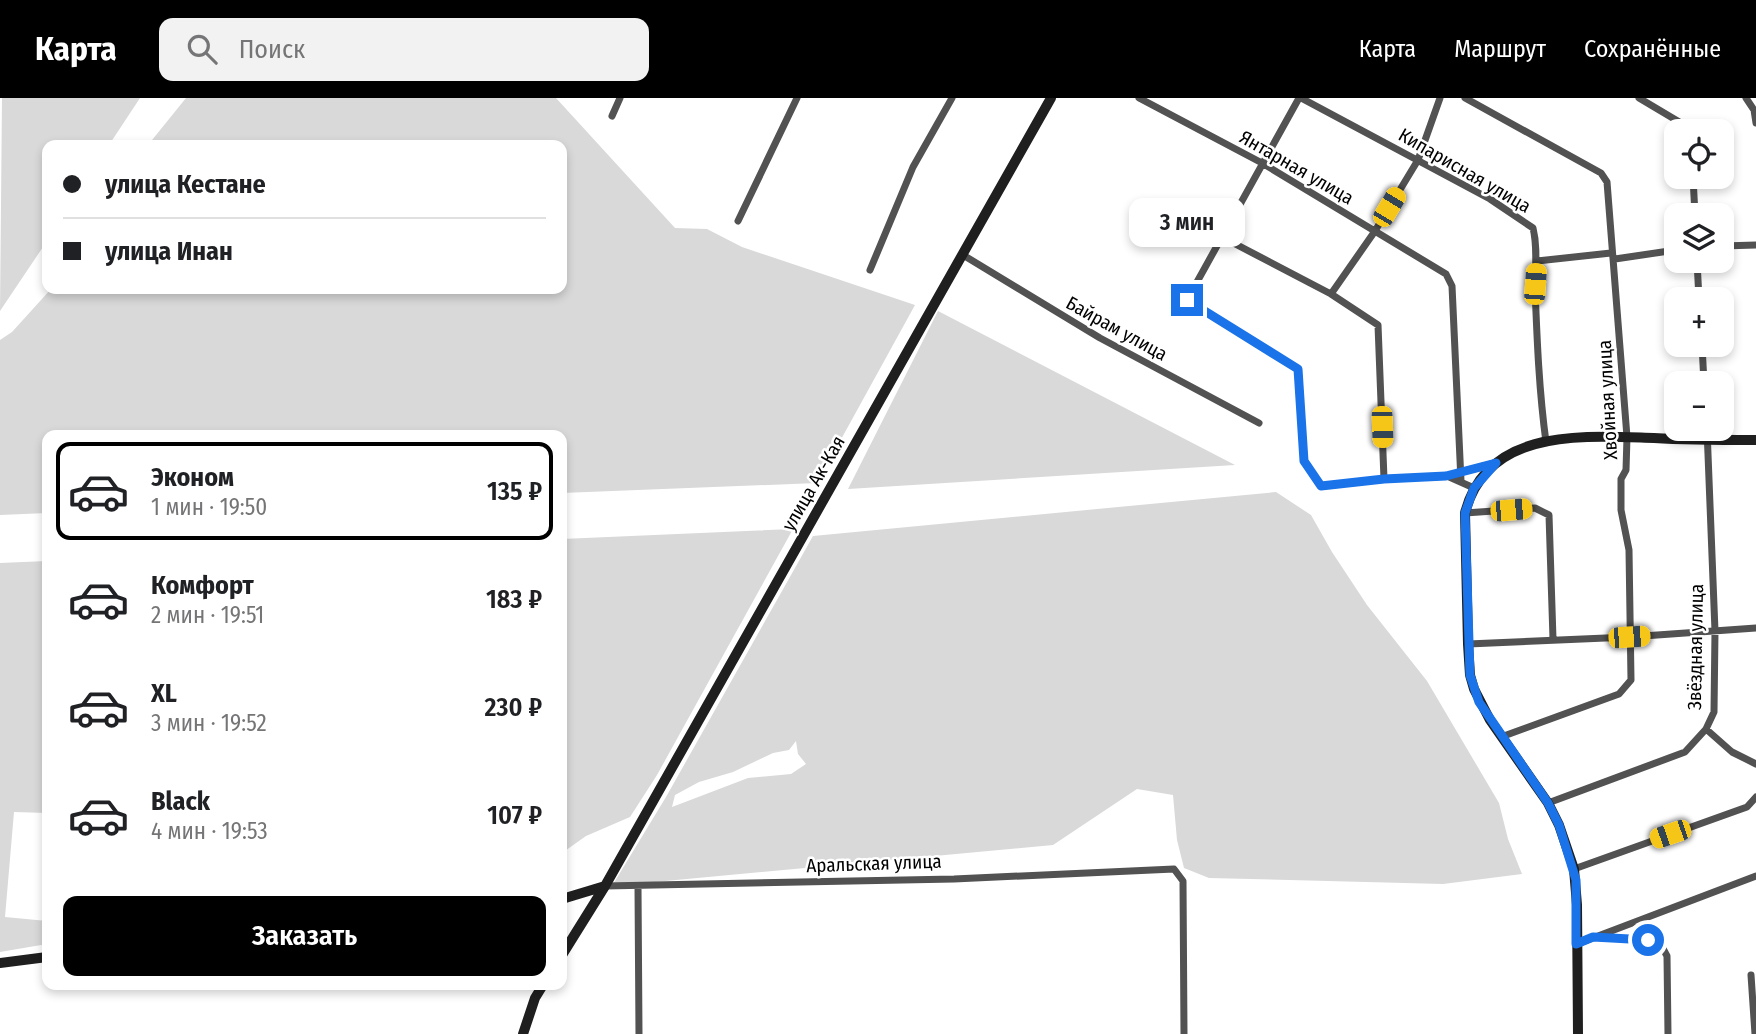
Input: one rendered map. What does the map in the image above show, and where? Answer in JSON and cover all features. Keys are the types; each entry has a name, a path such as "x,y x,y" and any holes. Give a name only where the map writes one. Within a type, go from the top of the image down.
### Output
{"main road":[{"name":"улица Ак-Кая","path":"567,948 605,886 1051,98"},
{"path":"1578,1034 1574,869 1559,825 1548,803 1501,737 1474,689 1470,675 1468,644 1465,513 1474,488 1504,456 1546,442 1584,435 1664,436"},
{"path":"1734,438 1756,440"},
{"name":"Аральская улица","path":"567,897 605,886"},
{"path":"0,963 42,958"},
{"path":"535,998 536,990"},
{"path":"523,1034 540,990"}],"street":[{"path":"612,116 620,98"},
{"path":"738,221 797,98"},
{"path":"870,270 913,167 952,98"},
{"name":"Янтарная улица","path":"1139,98 1262,163 1447,274 1452,286 1461,481"},
{"path":"1300,98 1187,300 1298,369 1304,461 1321,486 1446,476 1496,463"},
{"name":"Кипарисная улица","path":"1300,98 1490,199 1533,228 1537,261 1535,284 1541,398 1546,442"},
{"path":"1331,294 1375,231 1418,160 1440,98"},
{"name":"Хвойная улица","path":"1465,98 1601,173 1608,182 1627,437 1626,470 1620,480 1621,510 1629,550 1631,680 1619,694 1501,737"},
{"path":"1639,98 1674,119"},
{"path":"1746,98 1754,110 1756,123"},
{"path":"1222,237 1331,294 1378,324 1384,479"},
{"path":"1734,246 1756,246"},
{"path":"1537,261 1664,251"},
{"name":"Байрам улица","path":"963,255 1100,338 1259,424"},
{"name":"Звёздная улица","path":"1548,803 1685,752 1706,729 1714,712 1715,631 1707,441"},
{"path":"1446,476 1474,488"},
{"path":"1465,513 1535,508 1549,515 1553,639"},
{"path":"1468,644 1756,628"},
{"path":"1706,729 1732,752 1756,764"},
{"path":"1574,869 1747,807 1756,797"},
{"name":"Аральская улица","path":"605,886 940,879 1174,869 1183,881 1184,1034"},
{"path":"1576,944 1756,876"},
{"path":"638,887 639,1034"},
{"path":"1593,937 1660,943 1667,956 1668,1034"},
{"path":"1751,975 1756,1031"}],"shaded area":[{"path":"2,98 140,98 112,140 42,140 42,248 0,311"},
{"path":"186,98 556,98 675,228 707,229 742,247 915,305 817,483 567,493 567,430 42,430 42,513 0,515 0,340 12,332 46,294 567,294 567,140 152,140"},
{"path":"938,311 1235,465 848,489"},
{"path":"1276,492 1311,515 1367,605 1427,681 1499,803 1508,839 1522,874 1443,884 1209,878 1184,868 1177,840 1173,795 1137,789 1053,845 612,886 666,797 813,536","holes":["796,741 798,754 806,764 791,774 748,778 672,807 675,795 699,782 733,772 773,753 789,750"]},
{"path":"793,529 657,775 630,817 586,836 567,849 567,539"},
{"path":"42,561 42,813 14,812 5,917 42,921 42,945 0,952 0,563"}],"route":[{"path":"1187,300 1298,369 1304,461 1321,486 1446,476 1496,463 1487,470 1474,488 1465,513 1468,644 1470,675 1474,689 1501,737 1548,803 1568,847 1576,880 1576,944 1593,937 1648,940"}]}
